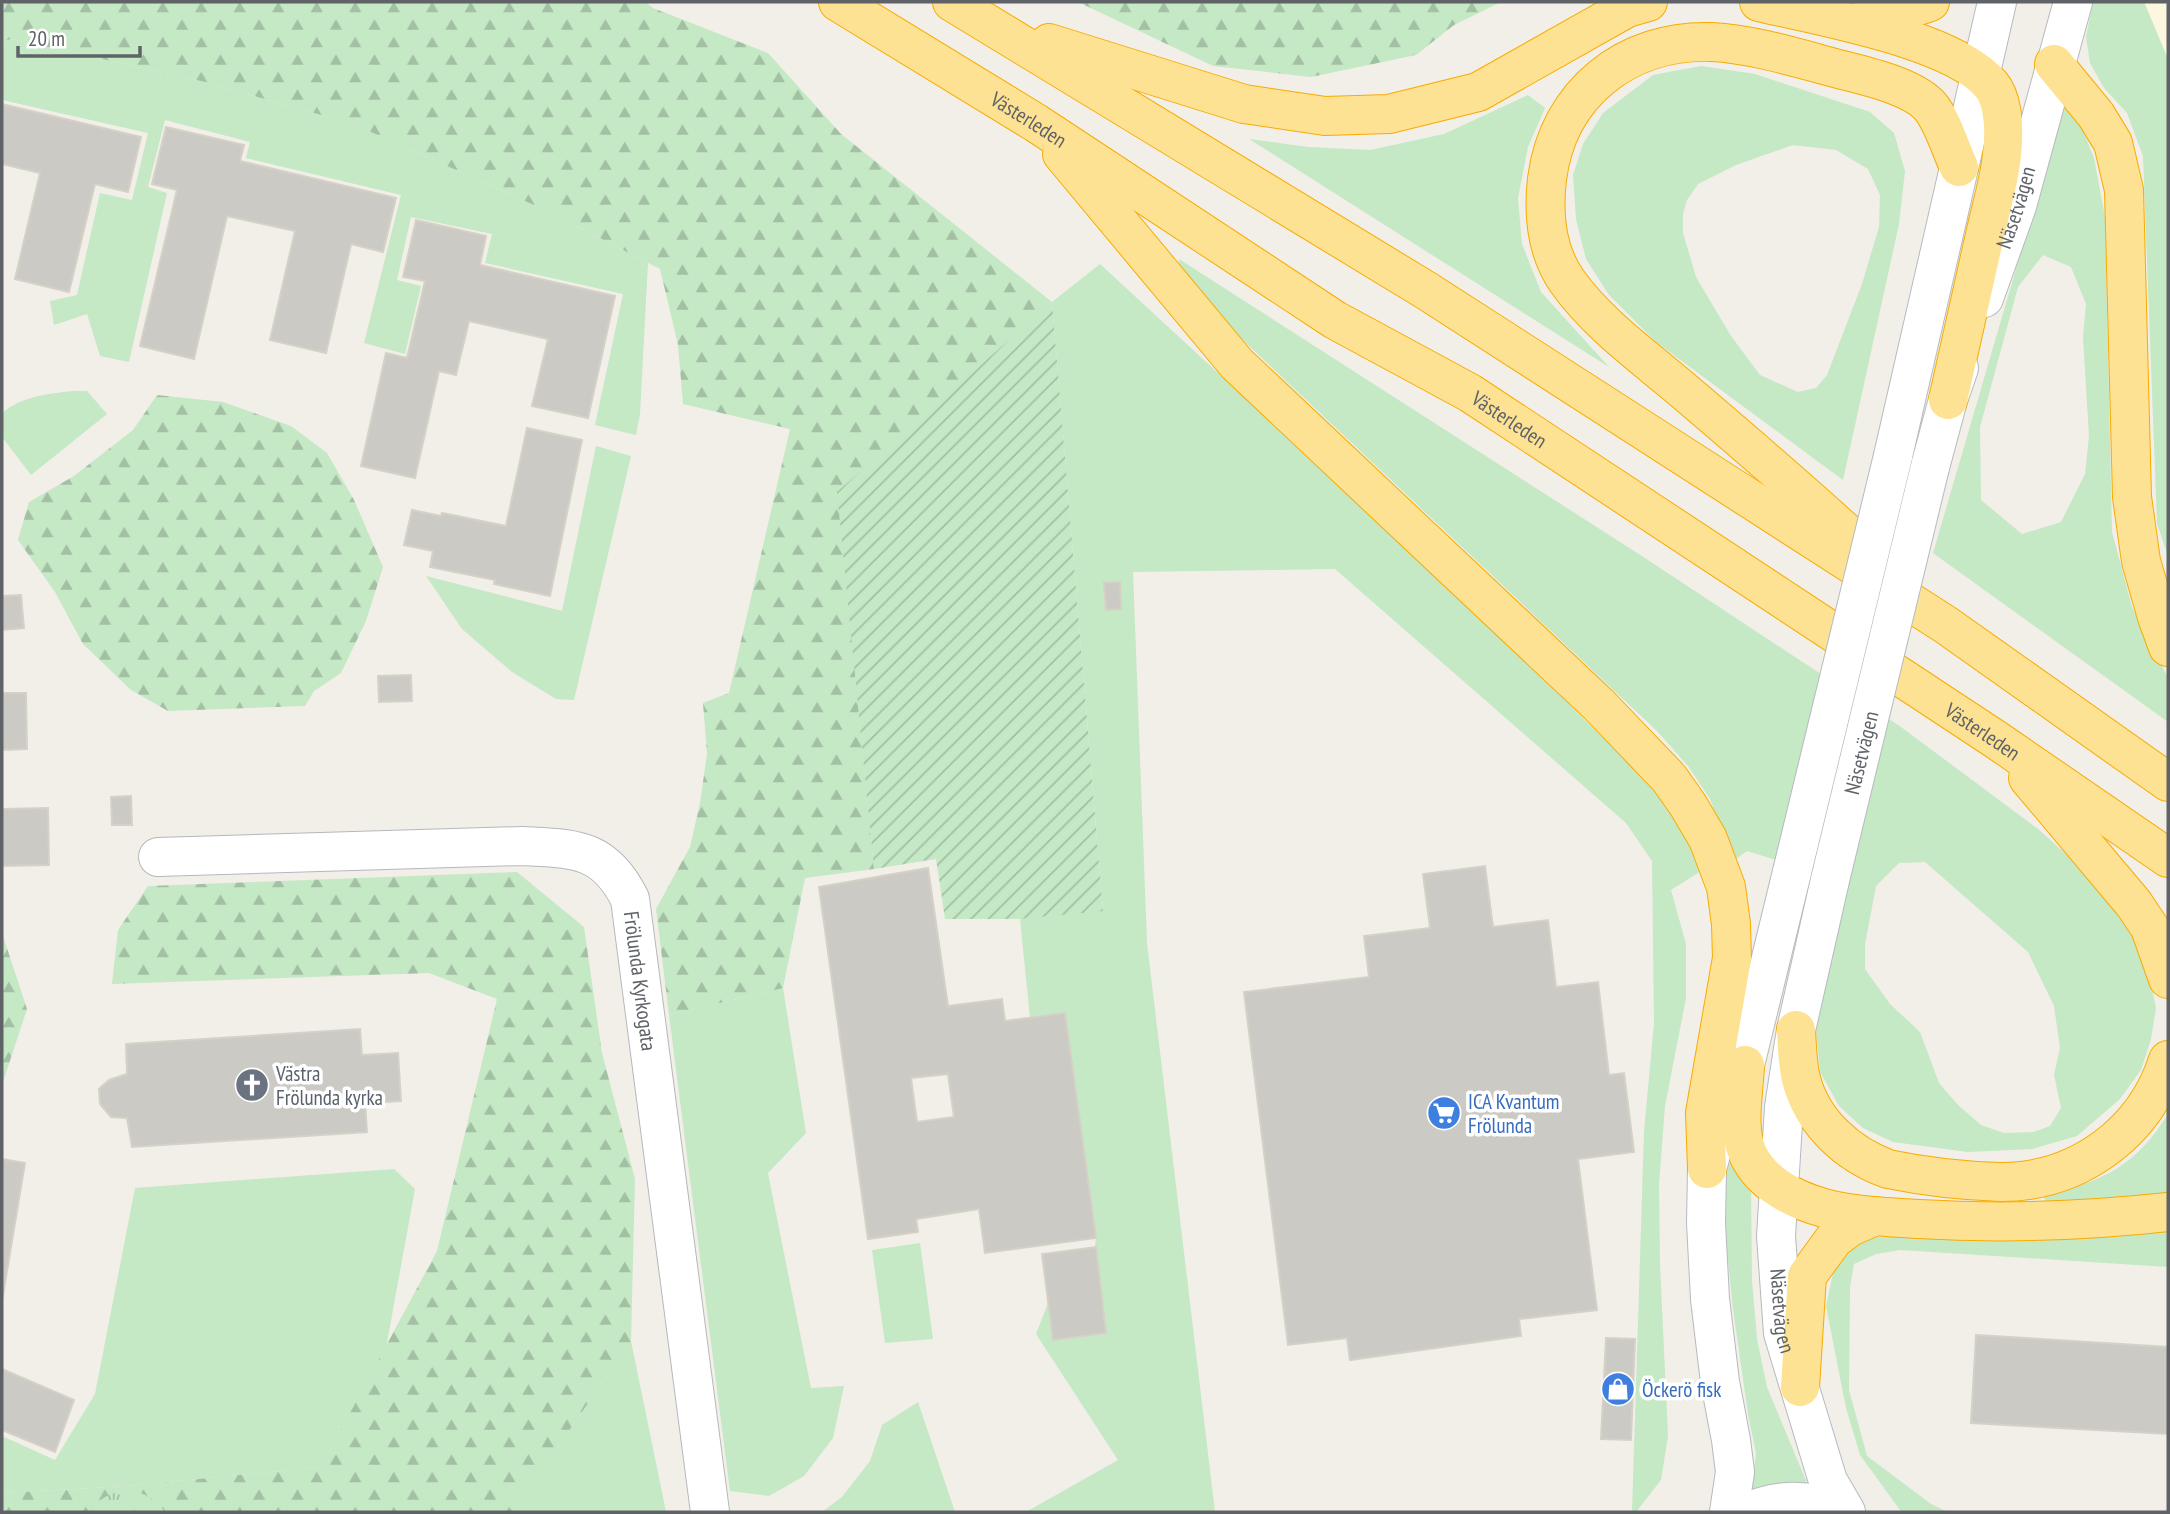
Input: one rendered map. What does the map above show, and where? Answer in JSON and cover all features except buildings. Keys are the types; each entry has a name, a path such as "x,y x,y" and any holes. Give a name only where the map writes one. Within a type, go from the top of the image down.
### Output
{"highway":[{"name":"Västerleden","path":"838,2 1036,123 1335,320 1482,401 1995,739 2168,858"},
{"path":"952,2 994,25 1427,291 1946,625 2168,782"},
{"path":"994,25 1244,104 1325,116 1389,114 1478,92 1627,8 1648,2"},
{"path":"1759,2 1850,23 1935,48 1979,73 1993,87 2002,114 2003,141 1994,196 1948,400"},
{"path":"1850,23 1897,13 1930,2"},
{"path":"1946,625 1820,508 1618,335 1586,302 1566,279 1550,243 1546,231 1545,194 1549,162 1557,134 1571,109 1598,78 1629,60 1675,44 1714,42 1787,55 1863,76 1917,95 1931,107 1958,167"},
{"path":"2054,64 2096,115 2113,144 2124,190 2132,497 2141,561 2168,647"},
{"path":"1036,123 1237,364 1599,705 1670,778 1688,805 1708,839 1726,887 1731,924 1732,958 1705,1113 1707,1169"},
{"path":"1995,739 2134,904 2150,928 2168,979"},
{"path":"1796,1030 1800,1077 1811,1106 1842,1145 1871,1163 1888,1169 2002,1182 2034,1178 2064,1170 2105,1149 2123,1135 2154,1097 2168,1060"},
{"path":"1745,1065 1741,1130 1747,1154 1777,1189 1823,1208 1875,1216 1984,1223 2069,1221 2168,1212"},
{"path":"1800,1387 1807,1276 1834,1239 1850,1227 1875,1216"}],"street":[{"name":"Näsetvägen","path":"1729,1512 1735,1472 1710,1299 1706,1223 1707,1169 1725,1101 1745,1065 1893,456 1997,2"},
{"name":"Näsetvägen","path":"1846,1512 1828,1481 1783,1333 1776,1236 1784,1107 1796,1030 1830,880 1930,467 1948,400 2017,206 2073,2"},
{"name":"Frölunda Kyrkogata","path":"158,857 522,846 570,848 601,859 621,880 630,899 710,1512"},
{"path":"1747,1512 1773,1503 1799,1501 1825,1505 1839,1512"}],"shaded area":[{"path":"2144,2 2168,2 2168,59"}],"green space":[{"path":"2,2 645,2 653,8 768,53 841,134 1052,302 838,492 874,869 805,878 783,988 669,1015 656,909 690,847 707,754 703,703 729,693 790,429 683,404 678,345 660,269 545,210 353,124 205,82 12,39 2,41"},
{"path":"1078,2 1501,2 1454,25 1416,55 1311,77 1213,66"},
{"path":"2093,2 2144,2 2168,59 2168,556 2157,523 2143,156 2127,113 2104,88 2090,63 2086,37"},
{"path":"12,39 205,82 353,124 545,210 648,263 640,414 636,435 595,425 623,294 485,263 492,234 411,217 397,280 421,286 405,354 364,343 401,195 246,158 250,142 165,120 148,187 167,193 129,362 100,356 87,314 54,325 50,301 77,295 100,193 132,200 148,133 2,100 2,41"},
{"path":"1701,66 1755,74 1870,112 1894,133 1905,171 1899,224 1843,480 1656,342 1609,295 1586,259 1576,219 1573,175 1583,144 1603,113 1653,75","holes":["1793,145 1836,150 1868,169 1880,195 1879,227 1862,284 1827,375 1816,388 1798,392 1760,375 1731,336 1696,277 1683,233 1683,214 1687,200 1698,184 1736,165"]},
{"path":"1528,95 1545,108 1528,147 1518,198 1522,244 1541,292 1609,367 1249,139 1308,147 1370,150 1444,134"},
{"path":"2064,105 2082,128 2094,158 2105,217 2112,532 2132,607 2168,678 2168,722 1933,553","holes":["2043,255 2071,267 2086,304 2083,337 2089,436 2085,474 2061,522 2022,534 1981,500 1980,427 2018,287"]},
{"path":"1179,259 1648,560 1901,727 2038,829 2093,878 2123,915 2149,973 2156,1008 2151,1039 2141,1070 2120,1099 2077,1136 2032,1149 1968,1152 1893,1142 1863,1128 1839,1106 1820,1072 1816,1031 1847,882 1747,851 1733,861 1710,799 1688,766 1658,732 1246,343 1179,273","holes":["1925,862 2028,952 2054,1006 2060,1048 2054,1075 2061,1108 2050,1126 2034,1132 2004,1133 1981,1125 1958,1105 1939,1083 1920,1032 1890,1004 1865,969 1865,944 1876,886 1899,863"]},
{"path":"1100,264 1332,478 1670,803 1704,869 1671,890 1686,944 1686,998 1665,1106 1659,1184 1668,1436 1661,1480 1636,1512 1632,1512 1644,1132 1654,1023 1652,861 1626,823 1335,569 1133,572 1147,943 1215,1512 1026,1512 1118,1460 1036,1334 1050,1298 1092,1269 1096,1238 1065,1013 1030,1018 1020,919 1103,910 1052,302"},
{"path":"1052,302 1103,911 1020,919 945,919 936,859 874,869 837,492"},
{"path":"87,391 107,414 31,475 2,437 2,413 27,399"},
{"path":"157,395 223,402 291,426 327,453 354,500 383,567 366,621 341,673 314,691 305,706 168,711 131,690 83,644 55,592 18,540 29,502 74,476 133,430"},
{"path":"596,446 631,456 574,700 556,699 512,672 462,629 426,576 562,611"},
{"path":"517,872 584,927 602,1053 635,1179 631,1341 513,1512 2,1512 2,1493 127,1486 321,1467 437,1251 497,999 429,973 112,984 118,930 148,886"},
{"path":"2,933 27,1009 2,1085"},
{"path":"783,988 806,1133 768,1173 811,1388 844,1386 833,1438 804,1476 769,1496 730,1491 669,1015"},
{"path":"2168,1114 2168,1192 2101,1203 2046,1206 2044,1195 2100,1177 2130,1159 2156,1132"},
{"path":"1726,1163 1735,1163 1751,1188 1752,1280 1757,1339 1767,1387 1809,1488 1751,1494 1756,1453 1733,1309 1726,1241"},
{"path":"394,1169 415,1189 386,1348 321,1467 127,1486 2,1493 2,1436 55,1460 95,1394 135,1188"},
{"path":"2168,1227 2168,1267 1900,1250 1876,1254 1854,1264 1850,1287 1849,1390 1867,1456 1931,1504 1948,1512 1900,1510 1860,1455 1846,1408 1826,1306 1833,1273 1846,1255 1868,1238 1894,1235"},
{"path":"920,1243 933,1339 885,1343 872,1250"},
{"path":"631,1341 666,1512 513,1512"},
{"path":"918,1402 955,1512 822,1512 842,1497 870,1461 882,1425"},
{"path":"131,1490 150,1498 165,1512 91,1512 108,1495"}],"place":[{"name":"Västra Frölunda kyrka","path":"252,1085"},
{"name":"ICA Kvantum Frölunda","path":"1444,1113"},
{"name":"Öckerö fisk","path":"1618,1389"}]}
